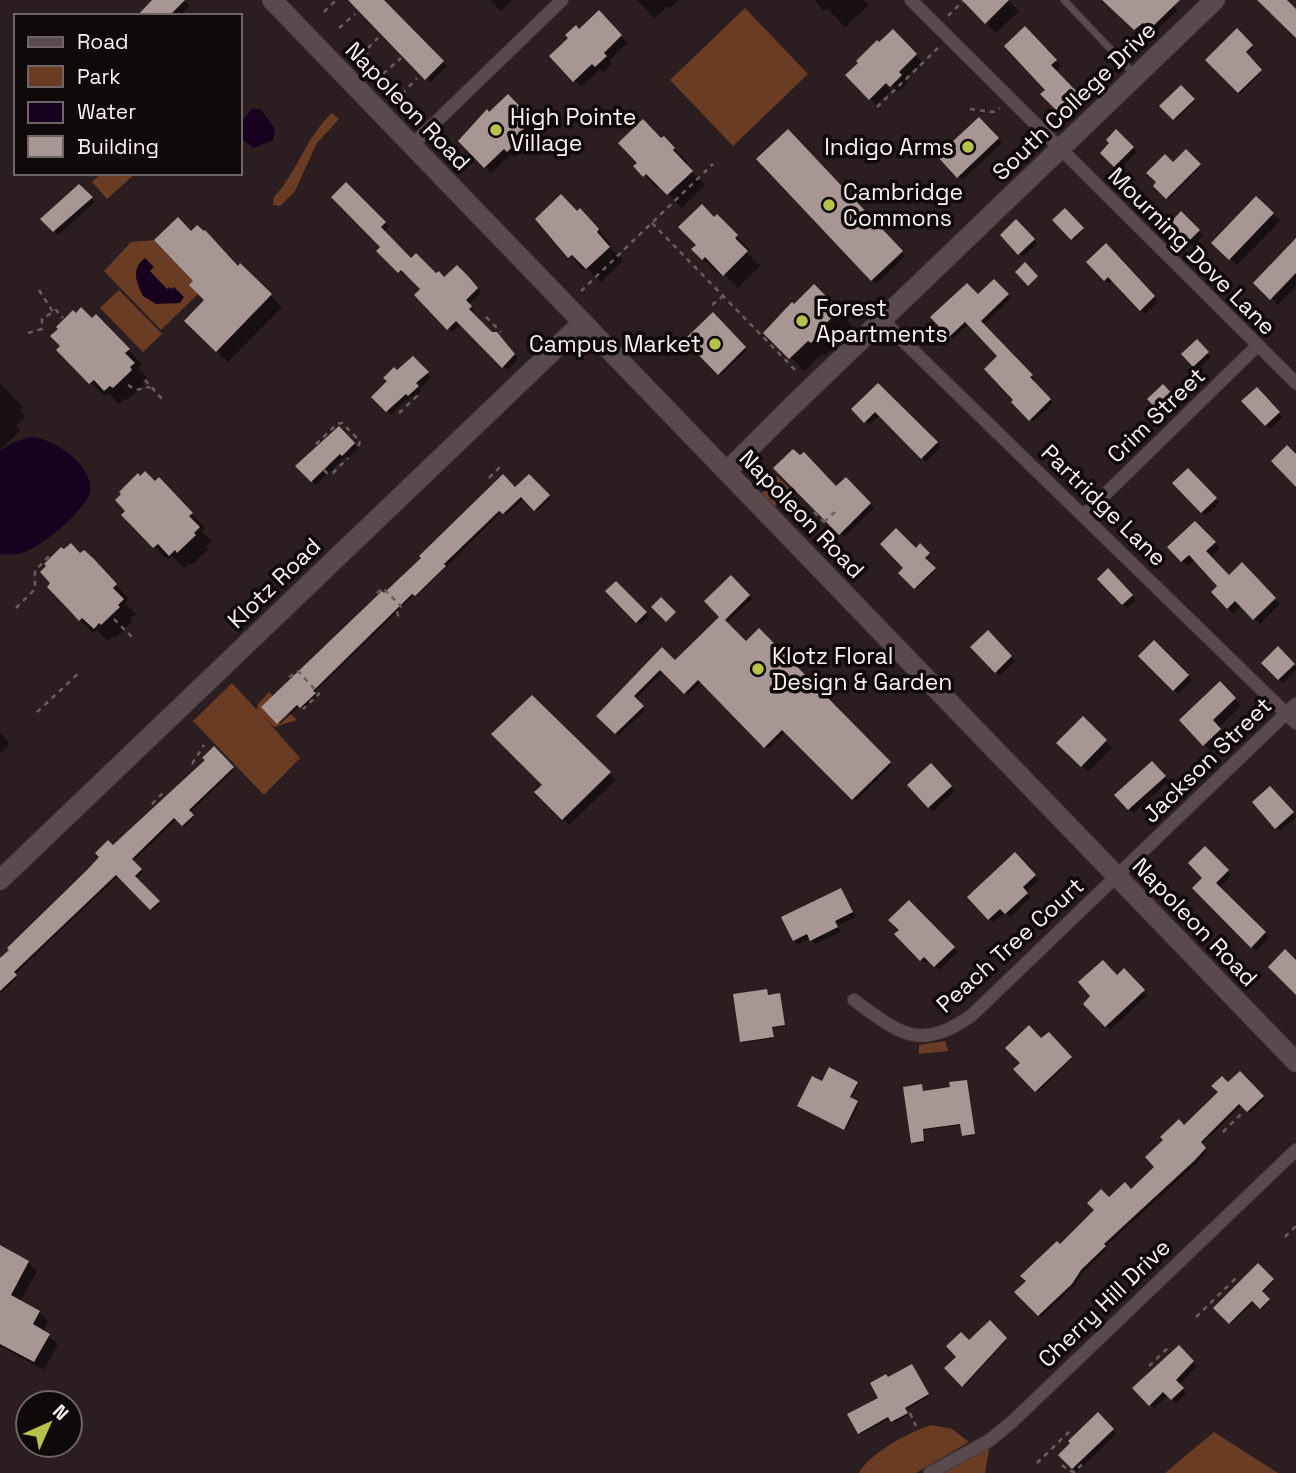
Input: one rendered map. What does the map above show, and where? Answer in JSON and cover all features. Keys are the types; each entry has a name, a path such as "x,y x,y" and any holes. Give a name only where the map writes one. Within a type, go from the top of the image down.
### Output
{"street":[{"name":"Napoleon Road","path":"272,0 1296,1062"},
{"path":"412,145 562,0"},
{"name":"Mourning Dove Lane","path":"911,0 1296,383"},
{"name":"South College Drive","path":"727,471 1215,0"},
{"name":"Partridge Lane","path":"883,319 1084,515 1291,708 1296,723"},
{"name":"Klotz Road","path":"0,880 583,322"},
{"name":"Crim Street","path":"1084,515 1257,346"},
{"name":"Jackson Street","path":"1117,876 1291,708"},
{"name":"Peach Tree Court","path":"853,1000 908,1035 925,1037 951,1030 972,1015 1117,876"},
{"name":"Cherry Hill Drive","path":"930,1473 990,1440 1013,1420 1296,1150"}],"lane":[{"path":"1064,0 1136,76"}],"path":[{"path":"324,12 336,0"},
{"path":"948,16 963,1"},
{"path":"339,28 355,14"},
{"path":"367,58 368,48 378,38"},
{"path":"877,107 939,47"},
{"path":"383,74 401,58"},
{"path":"402,94 417,78"},
{"path":"970,109 993,111 1000,108"},
{"path":"581,291 713,164"},
{"path":"652,223 797,373"},
{"path":"39,290 53,312"},
{"path":"712,305 723,296"},
{"path":"28,333 42,329 42,319 56,310 63,318"},
{"path":"486,317 501,332"},
{"path":"145,380 162,399"},
{"path":"128,385 136,390 150,387"},
{"path":"400,412 417,396 414,393"},
{"path":"316,444 337,424 342,423 360,441 358,448"},
{"path":"324,470 333,473 348,458"},
{"path":"489,478 503,464"},
{"path":"814,512 833,531"},
{"path":"824,522 835,512"},
{"path":"16,608 35,589 34,571 50,555"},
{"path":"377,593 383,588 401,606 395,618"},
{"path":"114,619 134,639"},
{"path":"289,677 298,671 319,694 303,709"},
{"path":"37,712 80,672"},
{"path":"192,764 204,745"},
{"path":"152,804 166,790"},
{"path":"1223,1132 1244,1111"},
{"path":"1285,1237 1296,1226"},
{"path":"1196,1317 1237,1277"},
{"path":"1149,1366 1170,1346"},
{"path":"909,1413 916,1426"},
{"path":"1037,1463 1072,1429"},
{"path":"1062,1465 1074,1472 1087,1461"}],"green space":[{"path":"745,8 808,74 733,146 670,80"},
{"path":"332,113 339,119 317,143 295,191 280,206 273,205 274,197 283,187 315,133"},
{"path":"100,175 134,175 107,199 92,182"},
{"path":"154,240 193,281 198,294 161,330 104,271 131,242"},
{"path":"119,290 162,334 143,352 100,308"},
{"path":"777,476 792,491 774,507 761,494"},
{"path":"232,683 257,710 258,704 269,692 273,696 261,707 289,712 297,720 274,727 262,715 300,758 264,795 193,721"},
{"path":"945,1041 948,1051 919,1054 919,1045"},
{"path":"932,1425 952,1429 969,1442 916,1473 859,1473 871,1458 891,1444"},
{"path":"1214,1432 1278,1473 1165,1473"},
{"path":"986,1448 989,1449 985,1473 942,1473"}],"water":[{"path":"253,108 261,110 275,129 273,140 254,148 242,139 242,121"},
{"path":"145,258 154,267 150,271 167,289 174,287 184,297 180,303 156,304 143,296 136,271"},
{"path":"30,437 60,447 79,462 89,481 90,491 73,516 44,541 21,553 0,554 0,451 12,443"}],"building":[{"path":"152,0 185,0 171,14 139,14"},
{"path":"348,0 384,0 444,61 425,80"},
{"path":"962,0 1009,0 985,24"},
{"path":"1102,0 1180,0 1149,30 1143,23 1134,30"},
{"path":"1257,0 1287,0 1296,9 1296,38"},
{"path":"599,10 622,35 604,53 607,56 595,67 592,64 573,82 549,56 568,38 565,35 576,25 579,29"},
{"path":"1025,26 1057,60 1051,65 1079,94 1069,104 1072,108 1063,117 1040,94 1045,90 1004,46"},
{"path":"1237,28 1253,45 1246,52 1262,70 1238,93 1205,60"},
{"path":"893,29 917,54 899,72 902,75 890,87 886,83 869,100 845,75 877,40 879,42"},
{"path":"1181,85 1195,99 1173,120 1159,106"},
{"name":"High Pointe Village","path":"508,94 533,120 514,138 518,141 507,152 504,149 484,168 458,141 487,109 489,112"},
{"name":"Indigo Arms","path":"979,117 999,138 957,178 937,156"},
{"path":"643,119 661,138 664,136 693,171 667,195 646,174 643,177 633,166 637,163 618,143"},
{"name":"Cambridge Commons","path":"788,129 903,251 871,281 756,159"},
{"path":"1116,129 1134,147 1114,167 1100,153 1109,143 1106,140"},
{"path":"1186,149 1201,164 1166,199 1153,186 1156,182 1146,173 1165,154 1173,162"},
{"path":"346,182 386,222 381,227 411,258 416,253 436,273 439,271 444,277 457,265 468,276 478,288 466,300 472,306 469,309 492,332 497,332 515,354 502,368 456,321 447,330 414,295 420,289 401,270 398,273 376,251 380,247 331,197"},
{"path":"79,184 93,197 53,232 40,219"},
{"path":"561,194 577,211 580,208 599,229 597,232 610,247 586,269 572,255 568,258 535,219"},
{"path":"1256,196 1274,213 1229,260 1211,243"},
{"path":"702,204 714,217 717,214 738,235 735,238 748,251 723,276 705,257 702,260 691,249 696,245 678,227"},
{"path":"1065,208 1084,228 1071,240 1052,220"},
{"path":"1181,211 1200,230 1188,242 1169,224"},
{"path":"178,217 191,231 197,225 205,230 238,266 240,263 272,294 216,352 184,321 204,300 189,285 193,281 154,240"},
{"path":"1016,219 1035,239 1018,255 1000,235"},
{"path":"1296,238 1296,273 1270,300 1253,283"},
{"path":"1106,243 1155,296 1140,311 1108,277 1104,281 1086,262"},
{"path":"1025,262 1038,276 1028,286 1015,272"},
{"path":"994,279 1009,294 981,321 1033,375 1030,377 1051,399 1029,421 984,369 997,356 965,322 949,337 930,317 967,283 978,294"},
{"name":"Forest Apartments","path":"814,284 840,310 820,329 823,331 811,343 808,341 789,359 763,333 792,302 794,304"},
{"path":"81,307 92,318 96,314 130,349 125,353 135,363 130,367 132,370 113,388 110,386 104,391 94,380 89,384 56,350 60,346 50,336 73,310 76,313"},
{"name":"Campus Market","path":"713,312 746,347 718,375 684,340"},
{"path":"1197,339 1209,352 1193,367 1181,354"},
{"path":"413,356 429,372 416,383 419,386 386,412 371,397 387,381 383,378 394,367 397,370"},
{"path":"878,383 938,442 921,459 875,412 864,423 851,409"},
{"path":"1163,384 1178,400 1162,415 1147,399"},
{"path":"1257,387 1280,412 1265,426 1241,401"},
{"path":"339,426 355,443 311,482 295,466"},
{"path":"1287,445 1296,454 1296,487 1271,461"},
{"path":"793,449 800,455 804,452 836,486 846,477 871,503 839,535 773,468"},
{"path":"1188,468 1217,498 1201,513 1172,483"},
{"path":"145,471 155,481 159,477 193,513 189,516 200,527 194,533 196,535 177,553 175,550 169,556 158,544 153,548 121,515 125,511 115,500 121,494 119,492 138,473 140,476"},
{"path":"503,474 515,487 529,474 550,495 534,511 521,497 503,514 499,511 415,596 412,594 313,691 316,693 300,708 297,705 277,724 261,707 382,591 384,593 421,558 419,556"},
{"path":"1195,521 1216,542 1206,551 1229,575 1242,562 1276,598 1253,620 1235,601 1227,609 1211,592 1217,586 1189,555 1181,562 1167,547"},
{"path":"896,528 916,548 920,543 930,553 925,558 936,568 914,589 898,573 903,568 880,544"},
{"path":"71,543 80,553 84,550 94,559 117,584 113,588 124,599 118,605 120,607 94,629 82,618 79,621 47,587 50,583 40,572 61,547 64,549"},
{"path":"1108,568 1133,595 1122,605 1097,579"},
{"path":"731,575 750,595 725,620 746,641 759,628 891,762 852,800 782,730 764,748 698,680 684,694 660,670 634,696 644,706 615,734 596,716 662,647 675,660 719,617 704,601"},
{"path":"616,581 647,612 636,623 605,591"},
{"path":"661,597 676,612 666,622 651,607"},
{"path":"988,630 1012,656 995,673 970,647"},
{"path":"1154,640 1189,675 1173,691 1138,656"},
{"path":"1278,646 1295,664 1278,680 1261,663"},
{"path":"1220,681 1236,698 1213,720 1221,729 1203,746 1179,720"},
{"path":"532,695 611,772 562,820 534,792 542,785 491,734"},
{"path":"1083,716 1107,740 1081,767 1056,743"},
{"path":"214,746 234,767 189,810 194,815 182,826 174,818 132,859 142,869 135,876 160,901 150,910 116,875 14,972 17,975 0,991 0,958 9,950 7,948 87,870 99,857 95,853 108,840 113,845 205,760 202,758"},
{"path":"1152,761 1166,776 1128,810 1114,795"},
{"path":"931,763 952,786 928,808 907,785"},
{"path":"1270,786 1294,812 1275,829 1252,802"},
{"path":"1205,846 1229,870 1216,883 1266,932 1251,948 1192,888 1202,878 1188,863"},
{"path":"1015,852 1036,875 1023,887 1028,893 1005,914 1000,909 988,920 967,897"},
{"path":"841,888 853,912 835,921 838,927 810,941 807,934 793,941 781,917"},
{"path":"909,900 955,947 934,967 924,957 920,961 894,934 899,930 888,920"},
{"path":"1285,949 1296,960 1296,995 1268,967"},
{"path":"1103,960 1117,975 1124,968 1145,990 1105,1027 1083,1004 1090,996 1078,982"},
{"path":"767,989 768,995 780,993 785,1025 772,1027 774,1037 740,1042 733,994"},
{"path":"1029,1025 1041,1038 1049,1032 1072,1057 1035,1092 1013,1069 1020,1063 1005,1048"},
{"path":"829,1067 858,1082 850,1097 858,1101 844,1130 797,1106 812,1076 822,1081"},
{"path":"1240,1071 1264,1096 1247,1112 1239,1104 1201,1142 1206,1148 1195,1160 1104,1244 1106,1246 1081,1270 1072,1284 1038,1316 1014,1292 1026,1281 1020,1276 1057,1241 1060,1244 1094,1210 1087,1203 1101,1189 1109,1197 1125,1182 1131,1189 1154,1167 1145,1157 1163,1140 1160,1137 1179,1119 1184,1125 1218,1092 1211,1086 1222,1076 1228,1082"},
{"path":"967,1080 975,1134 962,1136 960,1124 923,1129 924,1141 911,1143 903,1087 922,1084 923,1091 950,1087 949,1082"},
{"path":"0,1245 29,1261 11,1295 40,1311 33,1324 50,1334 34,1362 0,1344"},
{"path":"1258,1263 1274,1279 1262,1291 1270,1299 1260,1309 1252,1301 1229,1324 1213,1308"},
{"path":"990,1320 1007,1338 962,1387 944,1368 956,1357 946,1346 961,1332 969,1340"},
{"path":"1179,1345 1194,1361 1176,1380 1184,1388 1171,1400 1163,1392 1149,1406 1132,1388"},
{"path":"912,1364 929,1394 905,1408 908,1413 891,1422 888,1417 858,1434 847,1414 878,1398 870,1383"},
{"path":"1098,1412 1114,1429 1072,1469 1058,1455 1070,1443 1068,1441"}],"place":[{"name":"High Pointe Village","path":"496,130"},
{"name":"Indigo Arms","path":"968,147"},
{"name":"Cambridge Commons","path":"829,205"},
{"name":"Forest Apartments","path":"802,321"},
{"name":"Campus Market","path":"715,344"},
{"name":"Klotz Floral Design & Garden","path":"758,669"}]}
